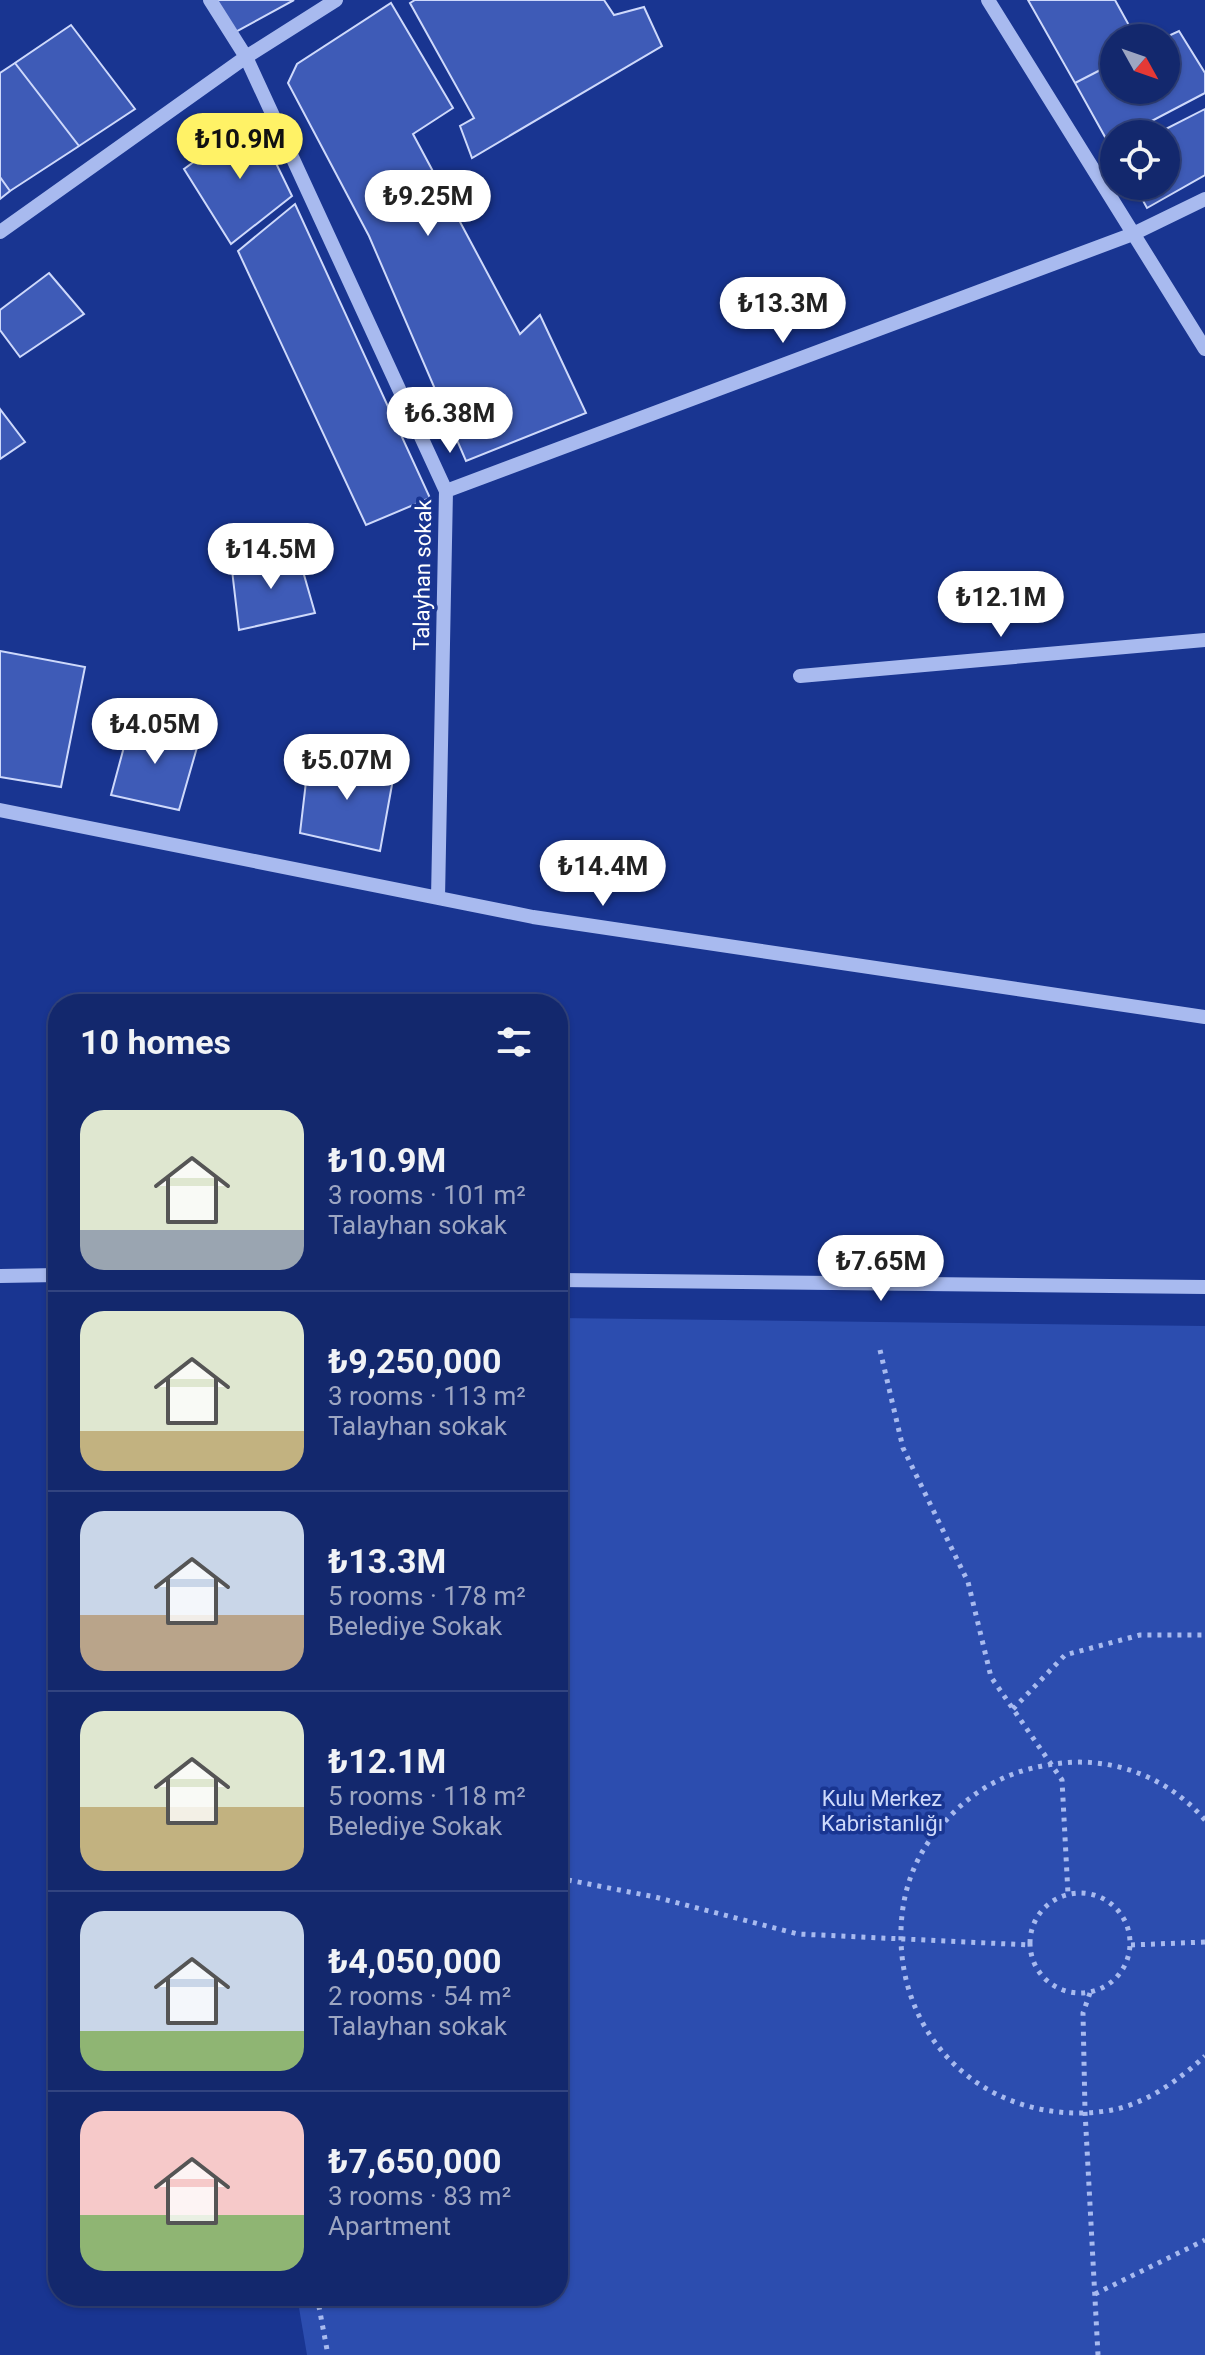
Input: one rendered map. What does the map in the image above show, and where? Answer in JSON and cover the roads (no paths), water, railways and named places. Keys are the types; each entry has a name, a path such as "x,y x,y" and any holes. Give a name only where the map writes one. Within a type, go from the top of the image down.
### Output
{"street":[{"name":"Talayhan sokak","path":"210,0 246,57 446,491 438,898"},
{"path":"0,232 246,57 336,0"},
{"path":"988,0 1205,349"},
{"path":"446,491 1133,234 1205,199"},
{"path":"800,676 1205,640"},
{"path":"0,810 533,917 1205,1017"},
{"path":"0,1276 48,1275"},
{"path":"568,1280 1205,1287"}],"park label":[{"name":"Kulu Merkez Kabristanlığı","path":"882,1810"}]}
